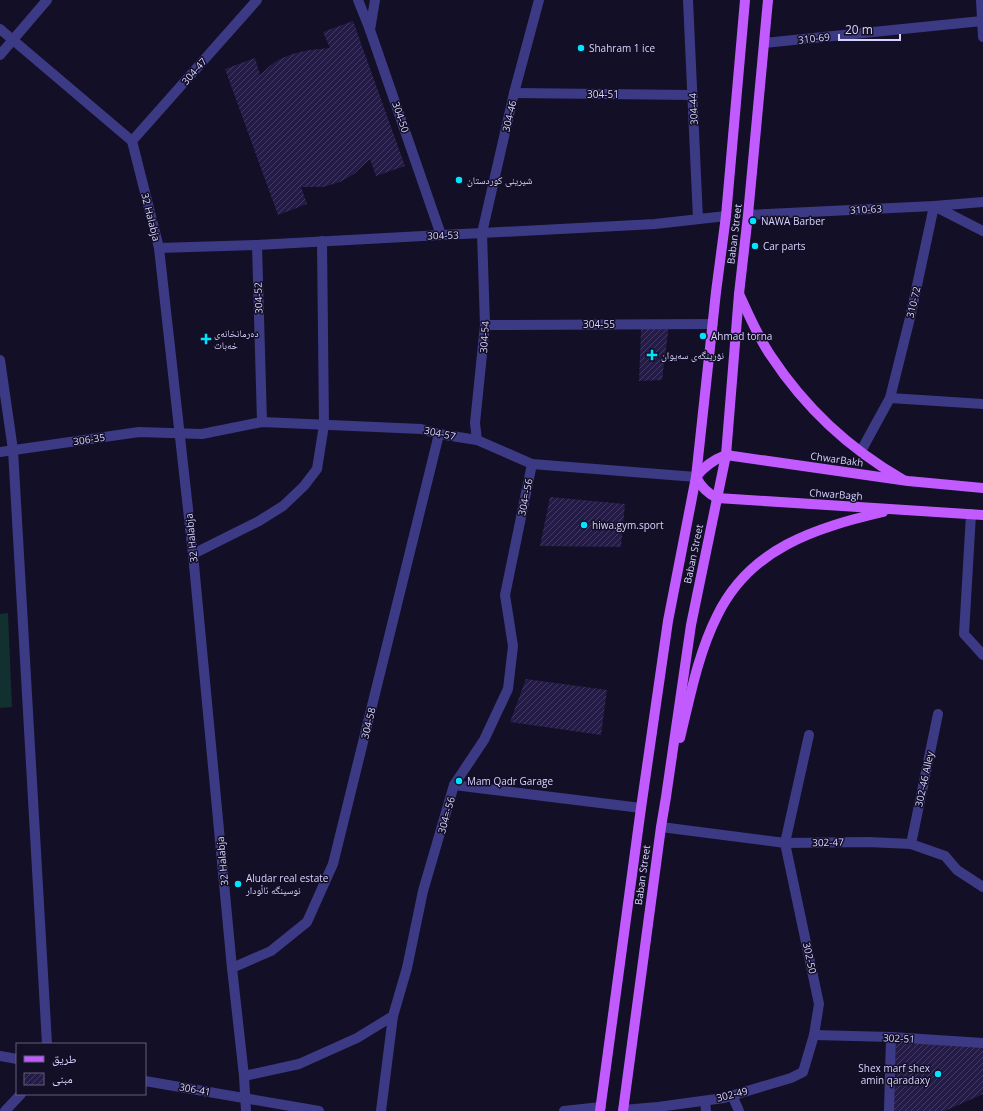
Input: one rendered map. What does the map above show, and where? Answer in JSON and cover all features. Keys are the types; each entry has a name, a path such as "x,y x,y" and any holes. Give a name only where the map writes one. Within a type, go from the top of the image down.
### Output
{"main road":[{"path":"600,1109 668,621 696,477 716,292 726,216 745,0"},
{"name":"Baban Street","path":"623,1110 661,827 691,625 726,456 739,294 748,215 768,0"},
{"path":"739,294 771,356 797,392 810,407 824,422 848,443 887,470 908,482"},
{"path":"696,477 709,463 717,458 726,456"},
{"name":"ChwarBakh","path":"726,456 908,482 983,488"},
{"path":"696,477 704,490 717,498"},
{"name":"ChwarBagh","path":"717,498 983,515"},
{"path":"666,797 702,654 717,615 734,589 753,567 789,542 835,524 894,510"}],"street":[{"path":"0,55 47,0"},
{"name":"304-47","path":"132,141 257,0"},
{"name":"304-50","path":"358,0 442,234"},
{"path":"370,30 375,0"},
{"name":"304-46","path":"482,234 514,93 539,0"},
{"name":"304-44","path":"688,0 698,219"},
{"path":"981,0 983,37"},
{"name":"310-69","path":"764,43 982,21"},
{"path":"0,29 132,141"},
{"name":"304-51","path":"514,93 692,94"},
{"name":"32 Halabja","path":"132,141 159,248 193,554 232,968 244,1076 244,1098 246,1111"},
{"name":"310-63","path":"748,215 934,206 983,202"},
{"path":"934,206 983,231"},
{"name":"310-72","path":"861,451 890,398 910,318 934,206"},
{"name":"304-53","path":"159,248 257,245 442,234 482,234 655,224 726,216"},
{"name":"304-54","path":"477,440 475,423 485,325 482,234"},
{"path":"193,554 260,521 283,506 304,486 317,469 324,425 322,241"},
{"name":"304-52","path":"257,245 262,422"},
{"name":"304-55","path":"485,325 713,324"},
{"path":"0,360 14,450 47,1043"},
{"path":"890,398 983,404"},
{"name":"304-57","path":"179,434 202,434 262,422 420,429 439,434 477,440 532,464 696,477"},
{"name":"306-35","path":"0,452 140,432 179,434"},
{"name":"304-58","path":"232,968 271,951 307,922 333,864 439,434"},
{"name":"304=-56","path":"381,1111 393,1016 407,968 423,892 454,785 484,740 508,689 513,646 505,595 532,464"},
{"path":"971,514 964,634 983,655"},
{"name":"302-46 Alley","path":"911,844 938,714"},
{"path":"785,843 809,735"},
{"path":"454,785 641,808"},
{"name":"302-47","path":"661,827 785,843 868,842 911,844 945,856 957,870 983,887"},
{"name":"302-50","path":"785,843 820,1004 814,1035 802,1072"},
{"path":"244,1076 299,1064 357,1038 393,1016"},
{"name":"302-51","path":"814,1035 891,1037 983,1043"},
{"path":"889,1111 891,1037"},
{"path":"0,1056 16,1059"},
{"name":"302-49","path":"623,1110 658,1108 724,1098 791,1078 802,1072"},
{"name":"306-41","path":"146,1081 319,1111"},
{"path":"5,1111 20,1095"},
{"path":"732,1095 739,1111"},
{"path":"705,1100 706,1111"},
{"path":"564,1111 600,1109"}],"green space":[{"path":"8,613 12,707 0,708 0,614"}],"building":[{"path":"353,21 405,166 376,176 370,159 354,174 340,182 323,187 301,187 307,204 278,215 225,69 255,58 260,75 278,60 292,54 309,50 330,48 323,32"},
{"name":"نۆرینگەی سەیوان","path":"669,325 662,380 639,381 641,329"},
{"name":"hiwa.gym.sport","path":"550,497 625,504 621,547 540,546"},
{"path":"526,679 607,690 601,735 510,722"},
{"path":"896,1041 983,1046 983,1094 945,1111 895,1111 893,1109"}],"place":[{"name":"Shahram 1 ice","path":"581,48"},
{"name":"شیرینی کوردستان","path":"459,180"},
{"name":"NAWA Barber","path":"753,221"},
{"name":"Car parts","path":"755,246"},
{"name":"Ahmad torna","path":"703,336"},
{"name":"دەرمانخانەی خەبات","path":"206,339"},
{"name":"نۆرینگەی سەیوان","path":"652,355"},
{"name":"hiwa.gym.sport","path":"584,525"},
{"name":"Mam Qadr Garage","path":"459,781"},
{"name":"Aludar real estate نوسینگە ئاڵودار","path":"238,884"},
{"name":"Shex marf shex amin qaradaxy","path":"938,1074"}]}
